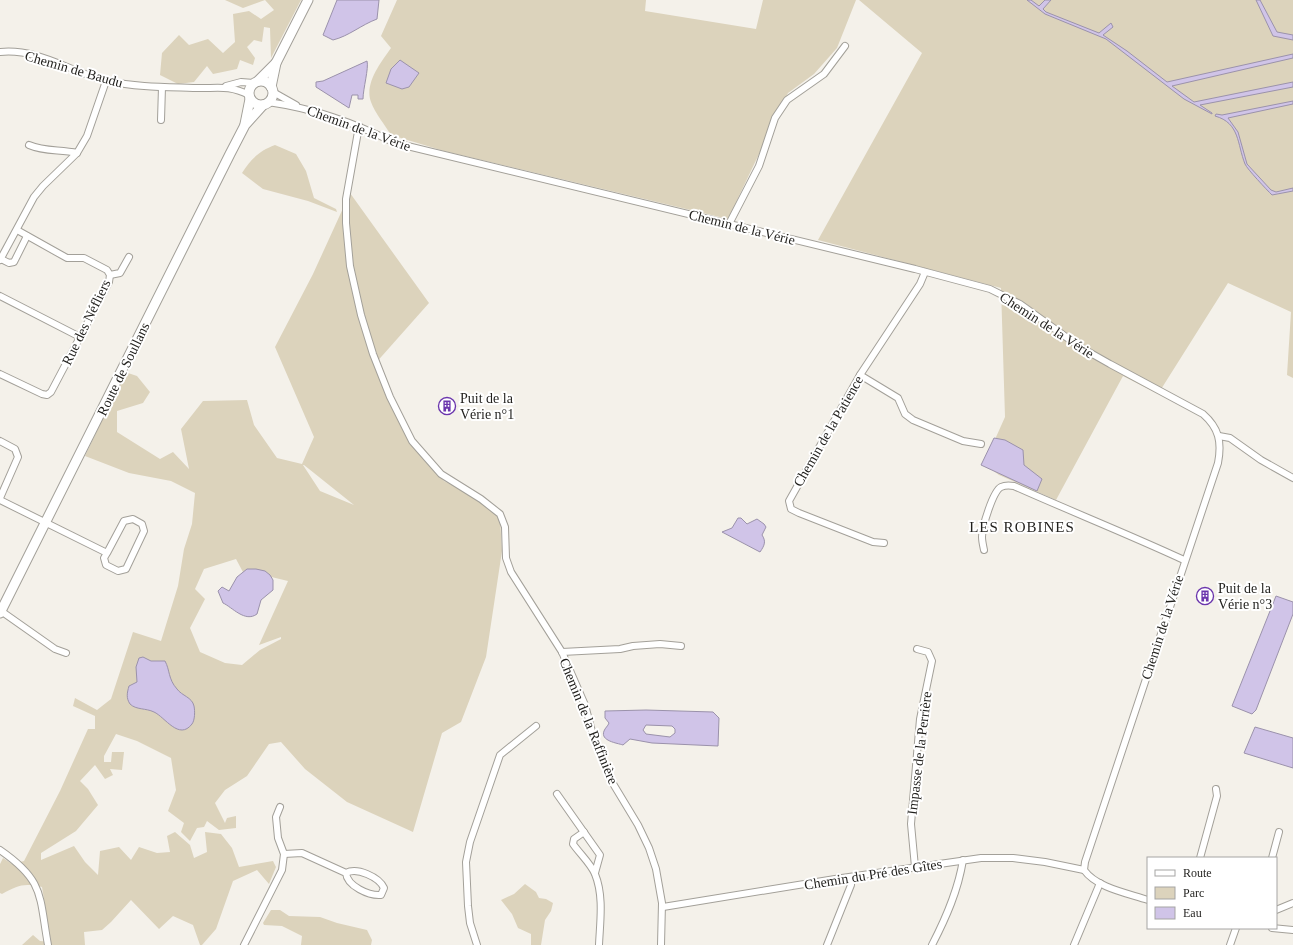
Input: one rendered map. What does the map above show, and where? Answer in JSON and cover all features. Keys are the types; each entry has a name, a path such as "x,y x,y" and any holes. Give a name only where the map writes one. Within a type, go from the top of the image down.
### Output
{"main road":[{"path":"276,63 250,88 249,97 255,104 266,104 272,98 276,63 308,0"},
{"path":"256,82 266,82 272,89"},
{"name":"Route de Soullans","path":"1,612 245,125 249,97"},
{"name":"Route de Soullans","path":"245,125 266,104"}],"street":[{"path":"729,224 759,166 775,118 787,100 824,74 845,46"},
{"name":"Chemin de Baudu","path":"0,52 28,54 47,58 106,81 162,87 232,88 249,97"},
{"path":"27,236 14,262 9,263 0,259 34,197 43,186 77,153 88,136 106,81"},
{"name":"Chemin de Baudu","path":"219,87 241,82 256,82"},
{"path":"161,120 162,87"},
{"name":"Chemin de la Vérie","path":"272,89 299,106"},
{"name":"Chemin de la Vérie","path":"266,104 299,106 330,115 359,126 395,143 990,289 1020,304 1080,347 1203,414 1212,422 1219,436 1218,463 1184,560 1085,862 1084,870"},
{"name":"Chemin de la Raffinière","path":"359,126 346,199 346,223 350,266 361,315 373,354 390,397 415,446 441,474 481,499 500,514 505,527 506,558 511,572 562,652 585,705 594,739 610,777 638,825 649,848 656,869 663,907 661,945"},
{"path":"29,146 40,150 77,153"},
{"name":"Rue des Néfliers","path":"0,374 42,394 47,395 51,392 109,282 110,275 107,270 84,258 67,258 17,230"},
{"path":"110,275 120,273 129,258"},
{"name":"Chemin de la Patience","path":"884,543 873,542 799,513 791,509 790,498 860,375 920,284 925,272"},
{"path":"0,296 80,337"},
{"path":"860,375 898,398 905,414 913,420 964,441 980,444"},
{"path":"1219,436 1230,438 1261,460 1293,478"},
{"path":"0,441 15,449 18,457 0,499 46,524 107,552"},
{"path":"984,550 982,537 983,528 993,498 998,489 1008,485 1014,486 1083,517 1108,526 1184,560"},
{"path":"133,519 142,524 144,531 126,569 118,571 106,565 104,558 107,552 124,521 133,519"},
{"path":"1,612 55,649 66,653"},
{"path":"562,652 620,649 633,646 681,646"},
{"name":"Impasse de la Perrière","path":"915,867 911,824 914,775 920,719 932,661 928,652 917,649"},
{"path":"477,945 470,923 468,899 466,862 470,842 500,755 536,726"},
{"path":"1200,857 1217,796 1216,788"},
{"path":"557,794 600,855 595,873"},
{"path":"244,945 282,870 284,854 278,838 276,817 280,807"},
{"path":"584,832 574,839 573,844 595,873 600,892 601,910 599,945"},
{"path":"1272,857 1279,832"},
{"path":"0,850 18,862 35,884 40,900 48,945"},
{"path":"284,854 302,853 346,873 357,870 381,882 384,888 381,895 374,895 350,884 346,878 346,873"},
{"name":"Chemin du Pré des Gîtes","path":"663,907 963,860 1017,858 1084,870"},
{"path":"932,945 945,920 959,884 963,860"},
{"path":"1084,870 1089,877 1100,883 1147,900"},
{"path":"827,945 851,885 851,877"},
{"path":"1074,945 1100,883"},
{"path":"1277,910 1293,903"},
{"path":"1277,928 1293,930"},
{"path":"1230,945 1236,929"}],"green space":[{"path":"225,0 265,0 243,8"},
{"path":"265,0 301,0 271,58 270,28 264,27 262,42 254,40 247,47 255,58 253,65 240,60 237,69 213,74 207,66 194,82 178,84 160,75 162,53 179,35 189,45 208,39 223,53 235,42 233,14 249,11 261,19 274,10"},
{"path":"397,0 646,0 645,11 756,29 763,0 856,0 837,48 814,74 788,93 728,219 444,151 391,135 375,110 369,95 375,74 391,48 381,36"},
{"path":"859,0 1293,0 1293,378 1287,375 1291,312 1228,283 1158,394 1123,376 1056,500 999,475 984,464 1005,417 1001,288 818,240 922,53"},
{"path":"275,145 296,154 306,171 314,198 336,209 337,212 308,201 263,189 242,173 256,156"},
{"path":"350,193 429,303 374,365 409,440 444,481 484,501 500,518 502,551 486,657 461,722 442,733 413,832 347,802 305,769 281,742 269,744 247,776 225,790 215,803 225,823 227,818 236,816 236,828 219,830 207,821 204,827 197,828 190,841 181,832 184,823 168,811 176,790 171,758 137,741 116,734 104,756 104,762 111,762 112,752 124,752 122,770 110,769 113,775 105,779 95,765 80,781 88,789 98,805 76,831 41,853 41,860 74,846 85,862 98,875 100,851 119,847 131,860 139,847 157,853 170,852 167,836 175,832 190,845 194,858 207,852 205,832 221,834 232,848 239,867 273,861 276,867 269,884 257,870 233,881 216,929 202,945 200,945 193,925 173,916 159,929 131,900 102,930 84,932 85,945 22,945 33,935 40,941 51,942 42,887 25,885 2,894 0,893 0,864 3,858 12,864 24,861 60,791 88,729 95,729 95,716 73,706 75,698 97,710 111,699 133,632 161,641 178,586 184,549 192,524 195,493 171,481 129,473 85,456 125,372 137,376 150,392 143,403 117,411 117,432 160,459 173,452 189,469 181,429 203,401 247,400 254,425 277,458 302,464 314,437 275,347 313,274","holes":["304,465 354,505 320,491","236,559 244,574 263,575 288,581 259,645 281,637 281,639 260,650 242,665 225,663 200,652 190,628 205,599 195,589 204,569"]},
{"path":"525,884 536,892 539,898 546,899 553,903 551,911 545,920 541,945 531,945 531,934 518,928 512,914 501,900 514,894"},
{"path":"271,910 280,910 289,916 320,917 337,923 367,930 372,940 371,945 301,945 302,936 282,926 264,925 263,923"}],"water":[{"path":"337,0 379,0 377,19 333,40 323,35"},
{"path":"1027,0 1031,0 1039,6 1045,0 1051,0 1043,9 1046,12 1099,33 1111,23 1113,27 1103,35 1127,51 1167,82 1293,54 1293,58 1172,86 1194,102 1293,82 1293,87 1200,105 1212,114 1184,99 1106,39 1045,14"},
{"path":"1256,0 1260,0 1277,32 1293,35 1293,40 1273,36"},
{"path":"400,60 419,73 409,87 402,89 386,83 391,69"},
{"path":"367,61 363,99 358,99 358,95 352,95 349,108 316,87 316,82 323,81"},
{"path":"1293,101 1293,104 1228,118 1238,132 1247,164 1271,190 1276,192 1293,188 1293,191 1272,195 1245,164 1233,129 1223,119 1215,116 1216,114 1222,115"},
{"path":"994,438 1005,440 1023,450 1024,465 1042,479 1037,491 981,465"},
{"path":"738,518 741,518 747,524 757,519 766,527 762,535 764,543 760,552 722,532 732,528"},
{"path":"247,569 265,571 273,580 273,590 261,600 257,614 248,617 243,616 223,603 218,591 222,587 229,591 237,577"},
{"path":"1276,596 1293,602 1293,614 1256,710 1252,714 1232,706"},
{"path":"143,657 151,661 165,661 174,685 193,703 195,710 194,720 187,729 177,729 154,712 132,706 130,704 127,695 129,686 137,682 136,667 139,658"},
{"path":"646,710 713,712 719,718 718,746 652,743 630,739 623,745 613,742 604,737 603,734 609,723 605,718 605,711","holes":["646,725 672,726 675,729 675,733 670,737 646,734 643,730"]},
{"path":"1255,727 1293,738 1293,768 1244,753"}],"place":[{"name":"Puit de la Vérie n°1","path":"447,406"},
{"name":"Puit de la Vérie n°3","path":"1205,596"}],"district":[{"name":"LES ROBINES","path":"1022,527"}]}
